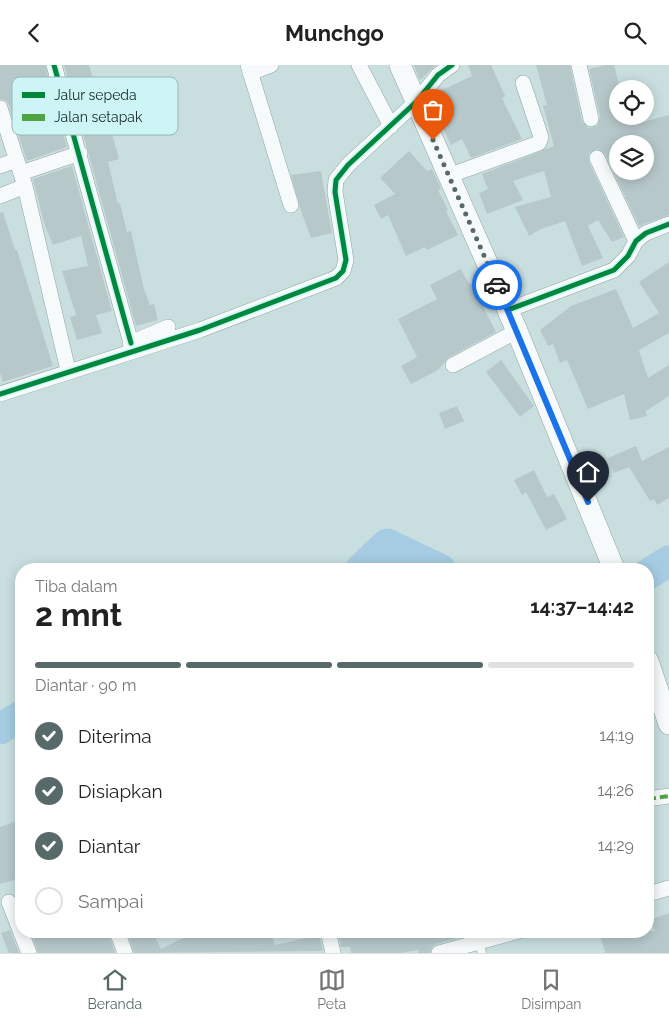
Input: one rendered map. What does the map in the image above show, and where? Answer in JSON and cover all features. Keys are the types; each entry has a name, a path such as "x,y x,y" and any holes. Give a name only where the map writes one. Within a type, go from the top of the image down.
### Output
{"main road":[{"path":"400,65 517,331 612,563"},
{"path":"654,679 669,725"}],"street":[{"path":"54,65 58,77"},
{"path":"271,65 249,69 291,205"},
{"path":"360,65 391,126"},
{"path":"0,394 200,330 336,278 343,271 346,260 336,180 348,165 416,102 438,75 452,65"},
{"path":"579,65 591,119"},
{"path":"448,176 539,143 541,137 523,83"},
{"path":"0,108 21,173 67,366"},
{"path":"75,135 131,343"},
{"path":"0,196 21,173 80,153"},
{"path":"597,158 636,241"},
{"path":"0,166 21,173"},
{"path":"508,310 614,269 628,256 636,241 646,233 669,224"},
{"path":"0,385 67,366 131,343 168,327"},
{"path":"453,365 517,331"},
{"path":"654,798 669,796"},
{"path":"654,893 669,888"},
{"path":"10,903 15,916"},
{"path":"23,938 29,953"},
{"path":"120,938 125,953"},
{"path":"330,938 334,953"},
{"path":"439,953 480,948 502,938"}],"building":[{"path":"0,65 45,65 48,77 12,77 12,114 6,101 0,99"},
{"path":"64,65 89,65 92,77 67,77"},
{"path":"414,65 436,65 420,80"},
{"path":"468,65 491,65 505,96 502,98 522,139 471,158 462,139 451,145 440,122 450,117 438,92 472,76"},
{"path":"536,65 570,65 582,121 588,128 597,126 600,117 589,69 614,65 618,80 609,80 609,125 654,125 654,119 669,115 669,215 639,226 617,180 654,180 654,135 609,135 609,162 605,154 597,149 589,153 589,162 624,237 612,242 598,220 588,226 603,258 582,266 565,221 541,229 529,236 515,207 551,197 544,171 513,181 523,200 487,214 479,193 488,189 482,174 554,146 543,106 547,105"},
{"path":"19,135 64,135 67,147 27,161"},
{"path":"83,135 112,135 119,159 108,162 118,204 120,203 127,232 131,231 144,289 150,305 154,304 158,320 136,326"},
{"path":"409,151 427,171 432,169 441,189 438,190 448,210 446,211 458,235 427,250 425,247 406,256 388,215 381,219 374,205 395,194 380,178"},
{"path":"72,166 112,311 96,315 102,333 77,340 70,317 76,315 62,271 88,266 81,236 53,245 44,223 33,179"},
{"path":"321,171 332,233 311,238 291,175"},
{"path":"3,212 15,250 17,250 53,366 3,382 0,373 0,213"},
{"path":"669,262 669,333 639,350 648,378 669,365 669,396 646,411 647,416 630,420 624,394 588,409 567,360 560,363 553,344 548,346 540,330 571,306 616,289 633,328 659,313 639,282"},
{"path":"461,269 469,284 471,283 496,332 449,357 438,370 411,384 401,366 417,357 398,319 437,299 430,285"},
{"path":"501,360 534,406 520,417 486,372"},
{"path":"457,406 464,421 445,429 439,413"},
{"path":"636,446 642,461 669,447 669,498 657,505 654,499 650,501 629,467 614,473 608,458"},
{"path":"534,470 547,497 554,494 567,519 546,530 526,492 522,495 514,480"},
{"path":"15,821 15,880 0,884 0,827"},
{"path":"669,913 669,953 605,953 601,938 654,938 654,919"},
{"path":"10,930 19,953 9,953 1,933"},
{"path":"33,938 110,938 115,953 38,953"},
{"path":"129,938 156,938 161,949 183,938 273,938 275,945 306,938 320,938 323,951 134,953"},
{"path":"339,938 458,938 436,944 432,947 430,953 418,953 418,950 400,953 351,953 350,947 341,947"}],"waterway":[{"path":"367,563 387,544 427,563"},
{"path":"654,570 669,561"},
{"path":"0,729 15,720"}],"marked path":[{"path":"654,798 669,796"}],"cycle path":[{"path":"54,65 57,77"},
{"path":"0,394 200,330 336,278 343,271 346,260 335,192 336,180 348,165 416,102 438,75 452,65"},
{"path":"73,135 131,343"},
{"path":"508,310 614,270 628,256 636,241 646,233 669,224"}],"way so far":[{"path":"433,140 497,285"}],"route":[{"path":"497,285 588,502"}]}
